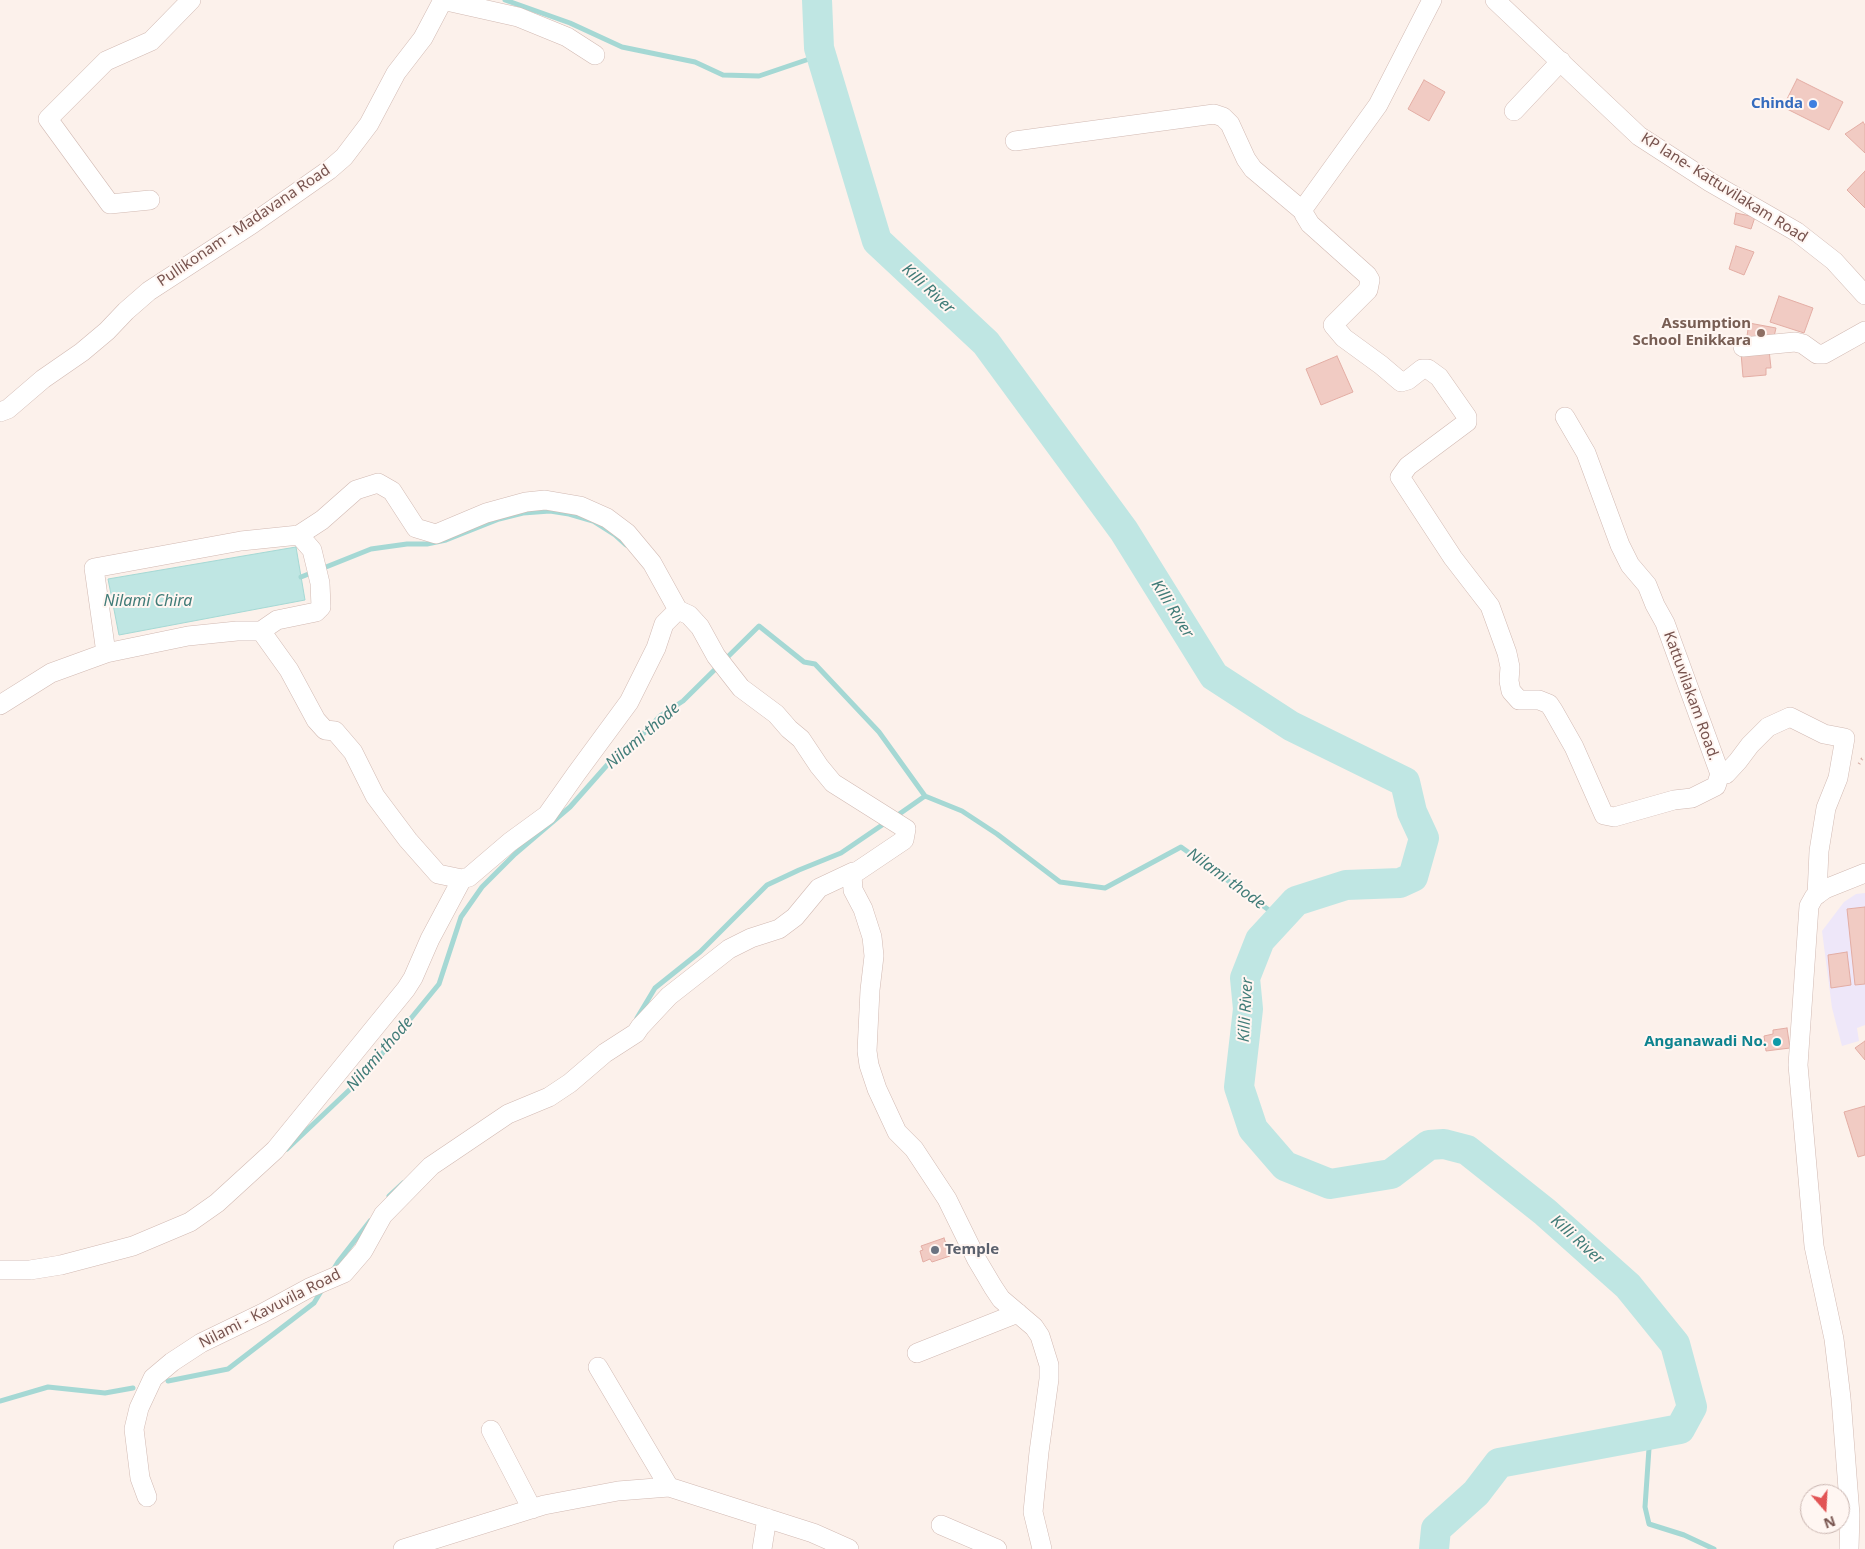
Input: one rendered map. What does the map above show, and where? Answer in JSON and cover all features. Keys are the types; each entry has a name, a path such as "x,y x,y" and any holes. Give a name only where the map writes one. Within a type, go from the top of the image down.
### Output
{"street":[{"path":"150,200 110,204 48,119 106,61 151,41 191,0"},
{"path":"443,0 518,17 567,38 595,55"},
{"name":"Pullikonam - Madavana Road","path":"0,412 8,409 43,379 82,352 149,291 252,224 329,170 344,157 369,124 396,74 423,38 443,0"},
{"path":"1303,212 1309,199 1378,105 1432,0"},
{"name":"KP lane- Kattuvilakam Road","path":"1495,0 1639,136 1710,182 1797,232 1834,261 1865,295"},
{"path":"1514,111 1561,61"},
{"path":"1015,141 1214,114 1223,117 1230,124 1246,159 1253,169 1303,212 1310,224 1367,275 1370,280 1368,290 1333,325 1344,338 1401,382 1408,380 1422,369 1428,369 1439,377 1467,417 1467,422 1408,466 1400,477 1453,558 1490,606 1507,653 1510,667 1509,682 1511,692 1519,700 1539,700 1549,704 1574,747 1604,815 1614,817 1674,800 1692,798 1716,786 1720,774"},
{"path":"1743,347 1795,342 1804,344 1817,354 1824,354 1865,331"},
{"name":"Kattuvilakam Road.","path":"1565,417 1586,453 1620,545 1630,565 1648,585 1655,605 1665,623 1720,774 1726,774 1768,727 1790,717 1824,734 1845,738 1838,778 1826,808 1818,851 1817,895"},
{"path":"106,653 94,568 241,541 299,535 322,520 356,490 378,483 392,490 416,528 436,534 486,513 526,502 545,500 580,506 608,518 627,533 652,562 678,610 664,624 656,648 629,702 547,815 510,842 469,877 462,880 438,874 408,840 375,796 353,752 335,731 325,730 316,720 289,670 261,631"},
{"path":"0,705 51,673 106,653 188,636 237,631 261,631 277,620 316,612 321,607 320,583 312,550 299,535"},
{"name":"Nilami - Kavuvila Road","path":"147,1498 140,1478 134,1429 139,1408 153,1378 172,1362 201,1343 263,1313 308,1288 344,1273 363,1251 383,1215 431,1166 508,1114 549,1097 605,1053 636,1033 669,996 729,949 751,938 779,929 795,917 819,888 853,872 904,840 906,829 833,783 800,739 776,714 741,688 716,656 700,627 689,615 678,610"},
{"path":"853,872 853,890 863,909 872,937 874,956 870,990 867,1052 877,1089 897,1132 914,1149 946,1198 977,1260 993,1287 1001,1299 1034,1327 1040,1336 1049,1365 1050,1379 1038,1452 1033,1512 1042,1549"},
{"path":"1849,1549 1850,1515 1841,1398 1834,1339 1814,1246 1798,1064 1809,906 1817,895 1825,889 1865,872"},
{"path":"0,1270 30,1270 61,1265 134,1246 190,1222 217,1203 275,1150 406,989 413,978 430,939 462,880"},
{"path":"918,1353 1018,1312"},
{"path":"598,1367 669,1487"},
{"path":"491,1430 532,1509"},
{"path":"404,1549 544,1505 618,1491 669,1487 813,1533 848,1549"},
{"path":"762,1549 767,1518"},
{"path":"941,1525 996,1549"}],"shaded area":[{"path":"1865,893 1865,1025 1857,1028 1859,1041 1842,1046 1832,1008 1822,931 1844,902 1856,894"}],"water":[{"name":"Nilami Chira","path":"296,547 305,600 119,635 108,579"}],"building":[{"name":"Chinda","path":"1797,79 1843,102 1829,130 1783,107"},
{"path":"1424,80 1445,92 1429,121 1408,109"},
{"path":"1863,122 1865,125 1865,153 1845,134"},
{"path":"1865,171 1865,208 1847,190"},
{"path":"1736,213 1755,217 1751,229 1734,224"},
{"path":"1736,246 1754,252 1744,275 1729,269"},
{"path":"1779,296 1813,308 1804,333 1770,322"},
{"path":"1749,323 1776,328 1773,341 1747,336"},
{"path":"1769,350 1771,368 1766,368 1766,375 1743,377 1741,353"},
{"path":"1337,356 1353,392 1321,405 1306,369"},
{"path":"1865,907 1865,984 1855,985 1847,909"},
{"path":"1847,952 1851,985 1831,988 1828,955"},
{"name":"Anganawadi No.","path":"1787,1028 1790,1048 1766,1051 1764,1036 1773,1034 1773,1030"},
{"path":"1865,1041 1865,1060 1855,1048"},
{"path":"1865,1106 1865,1155 1858,1157 1844,1112"},
{"name":"Temple","path":"944,1238 950,1256 932,1262 930,1259 923,1262 920,1251 923,1250 921,1246"}],"waterway":[{"path":"505,0 570,23 622,47 695,62 723,75 759,76 821,55"},
{"name":"Killi River","path":"817,0 819,48 877,241 986,343 1124,531 1214,676 1291,726 1405,782 1412,812 1424,838 1413,877 1400,883 1346,885 1296,901 1260,940 1245,978 1248,1009 1239,1087 1253,1129 1285,1166 1330,1184 1391,1174 1429,1145 1444,1144 1467,1150 1545,1212 1628,1286 1675,1344 1692,1407 1680,1429 1499,1463 1476,1493 1436,1529 1434,1549"},
{"path":"301,577 371,549 407,544 427,544 446,540 499,519 523,513 550,511 593,521 615,535 626,545"},
{"name":"Nilami thode","path":"287,1149 363,1077 439,984 461,917 482,887 515,854 570,807 616,755 644,733 660,716 683,701 759,626 804,662 815,664 879,732 925,796 962,811 997,834 1060,882 1105,888 1181,847 1280,918"},
{"path":"895,817 925,796"},
{"path":"637,1018 655,988 700,952 767,885 841,853 888,821"},
{"path":"389,1196 403,1183"},
{"path":"332,1272 370,1221"},
{"path":"168,1381 228,1369 314,1303 323,1288"},
{"path":"0,1401 48,1387 105,1393 133,1388"},
{"path":"1650,1434 1645,1507 1649,1524 1684,1535 1714,1549"}],"place":[{"name":"Chinda","path":"1813,104"},
{"name":"Assumption School Enikkara","path":"1761,333"},
{"name":"Anganawadi No.","path":"1777,1042"},
{"name":"Temple","path":"935,1250"}]}
